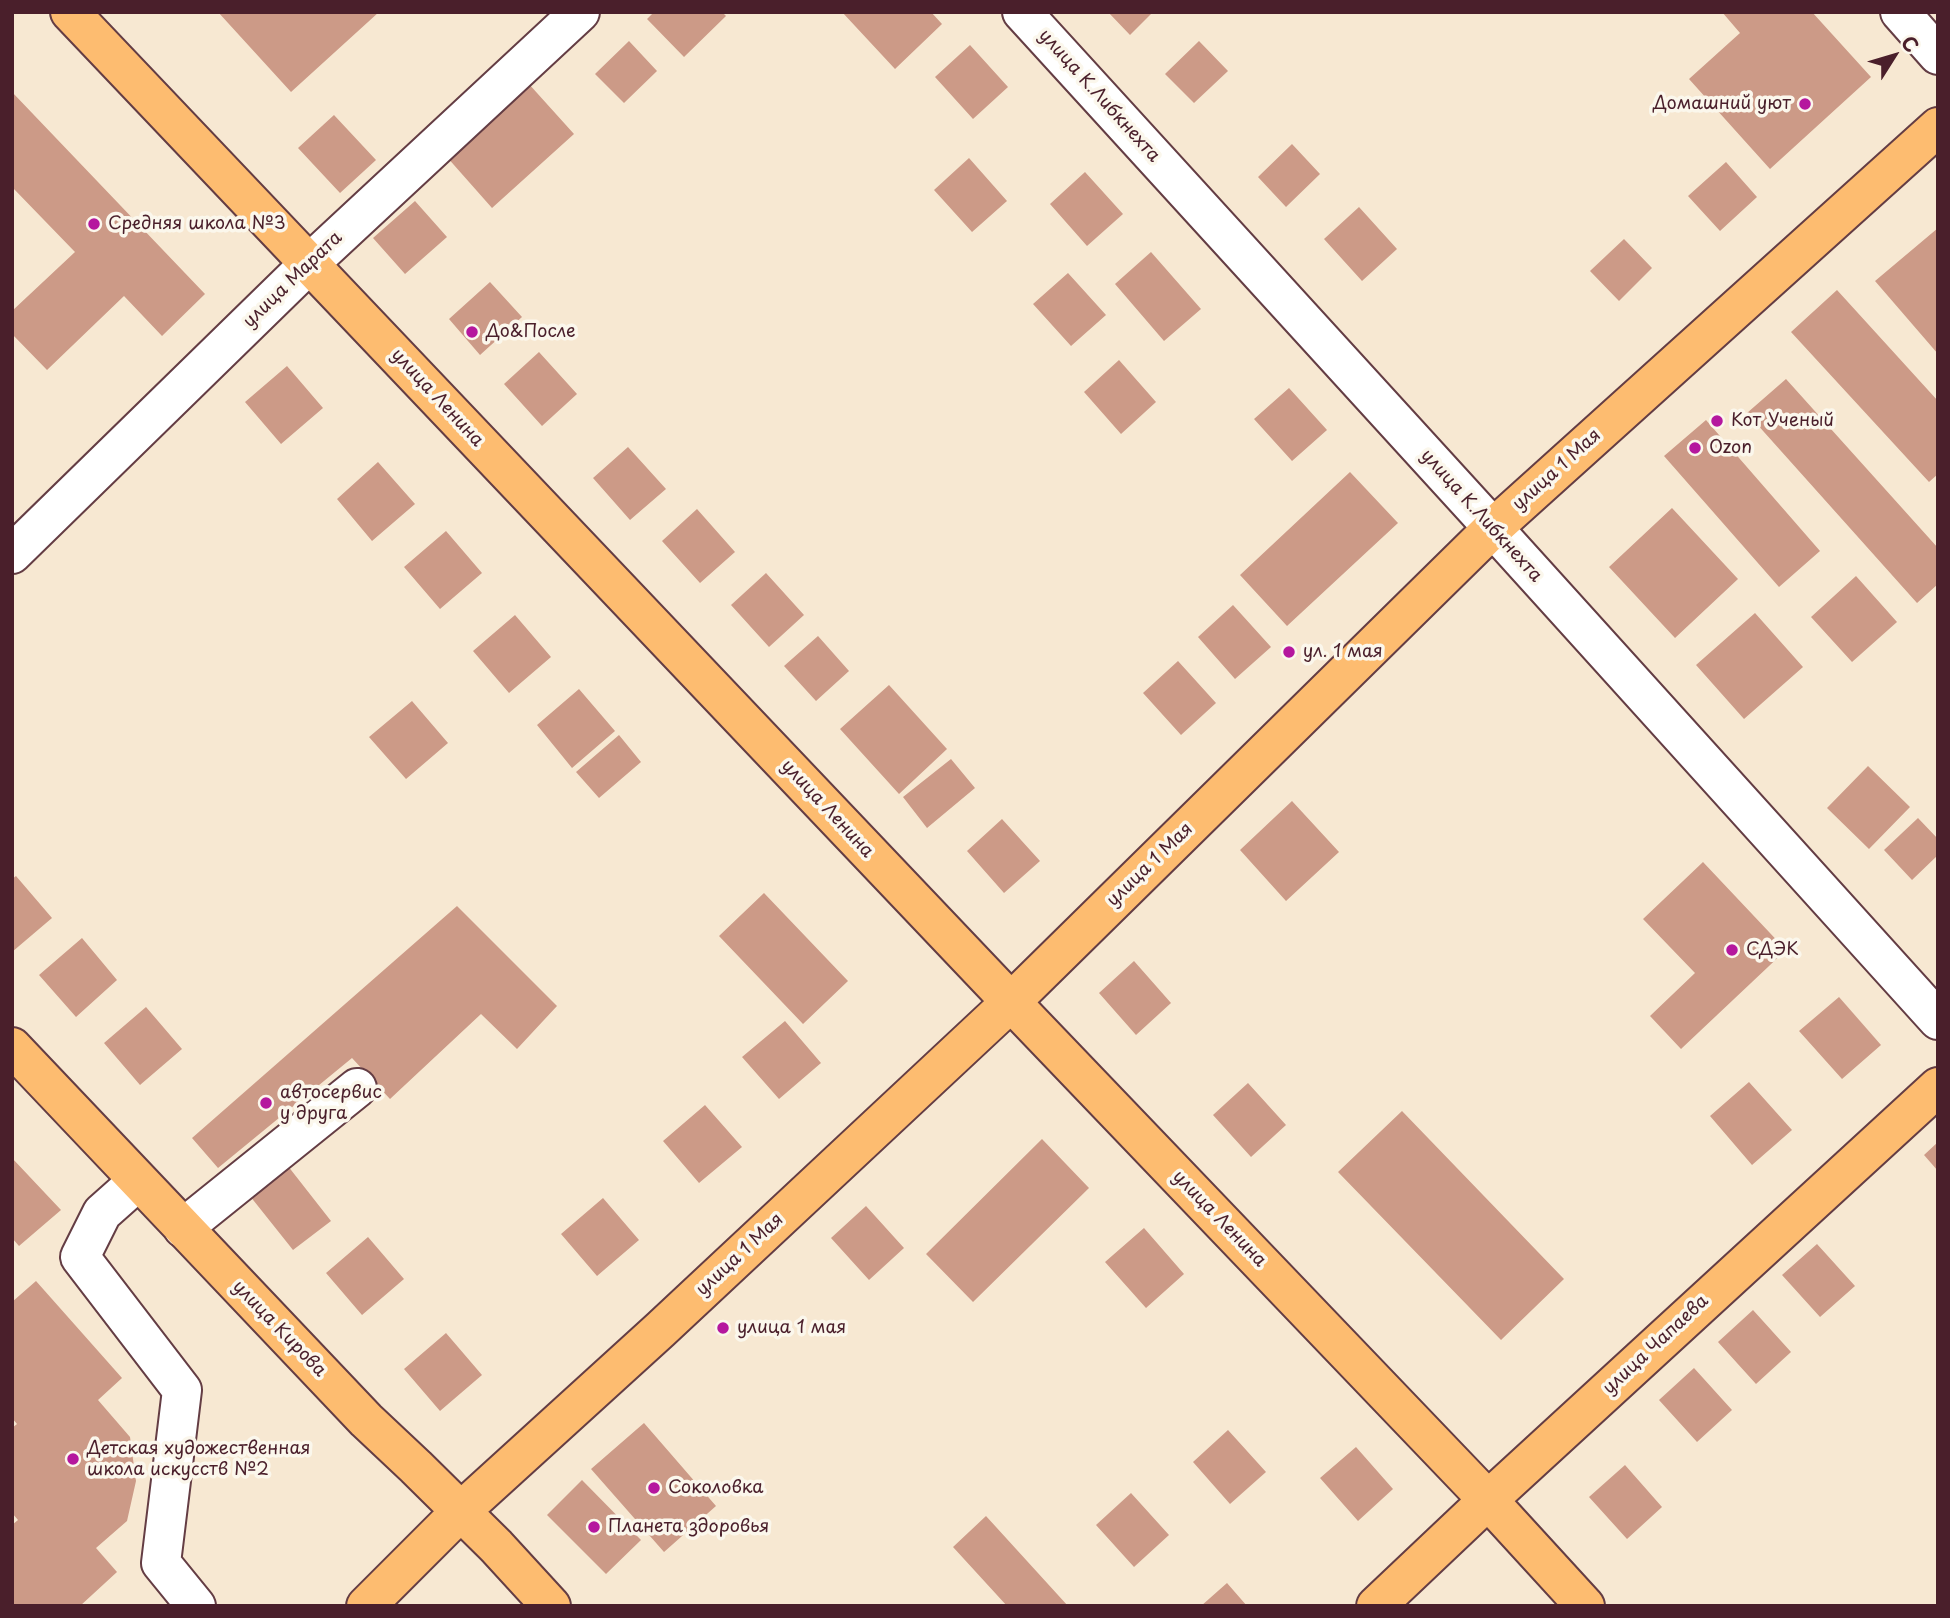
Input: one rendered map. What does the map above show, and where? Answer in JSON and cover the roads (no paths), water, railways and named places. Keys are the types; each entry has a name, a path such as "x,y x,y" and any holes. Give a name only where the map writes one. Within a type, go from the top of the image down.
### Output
{"main road":[{"name":"улица Ленина","path":"70,12 1586,1606"},
{"name":"улица 1 Мая","path":"366,1606 461,1511 1011,1002 1493,528 1938,127"},
{"name":"улица Кирова","path":"12,1047 366,1420 496,1546 551,1606"},
{"name":"улица Чапаева","path":"1376,1606 1938,1087"}],"street":[{"name":"улица Марата","path":"12,554 310,263 580,12"},
{"name":"улица К.Либкнехта","path":"1022,12 1938,1020"},
{"path":"1900,12 1938,55"},
{"path":"183,1228 357,1088"},
{"path":"138,1181 102,1213 80,1257 182,1391 161,1563 196,1606"}],"place":[{"name":"Домашний уют","path":"1805,104"},
{"name":"Средняя школа №3","path":"94,224"},
{"name":"До&После","path":"472,332"},
{"name":"Кот Ученый","path":"1717,421"},
{"name":"Ozon","path":"1695,448"},
{"name":"ул. 1 мая","path":"1289,652"},
{"name":"СДЭК","path":"1732,950"},
{"name":"автосервис у друга","path":"266,1103"},
{"name":"улица 1 мая","path":"723,1328"},
{"name":"Детская художественная школа искусств №2","path":"73,1459"},
{"name":"Соколовка","path":"654,1488"},
{"name":"Планета здоровья","path":"594,1527"}]}
